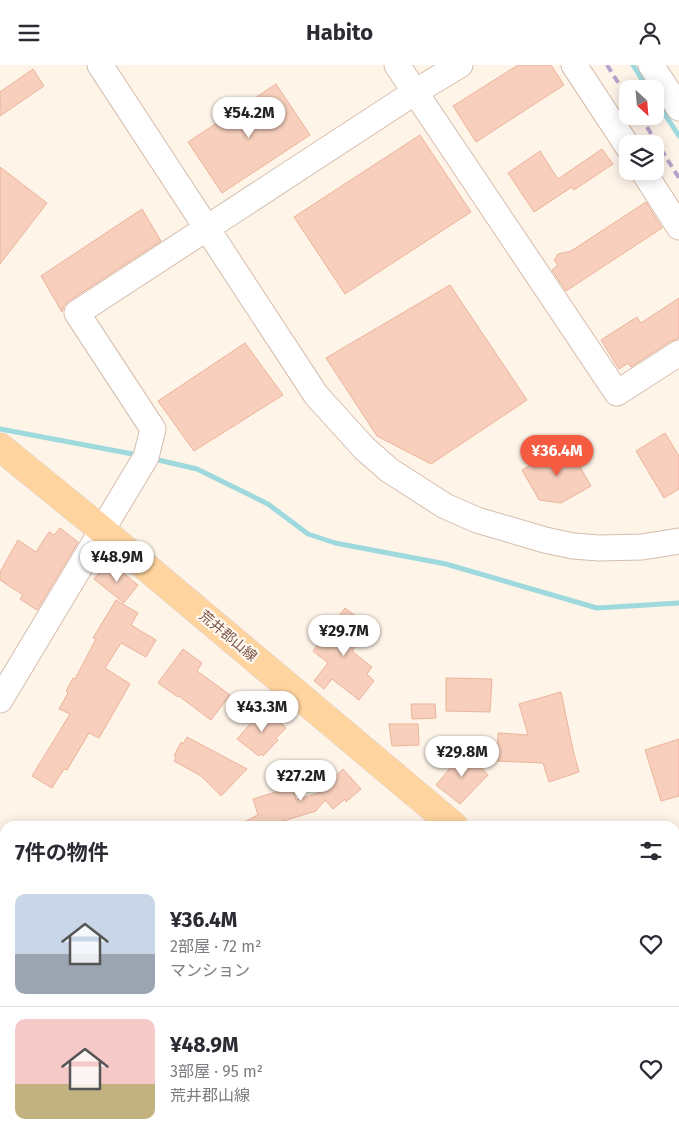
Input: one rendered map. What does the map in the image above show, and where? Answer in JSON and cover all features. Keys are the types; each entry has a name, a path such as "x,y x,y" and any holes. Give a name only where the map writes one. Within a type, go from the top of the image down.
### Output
{"main road":[{"name":"荒井郡山線","path":"0,447 102,530 448,821"}],"street":[{"path":"100,65 316,395 364,449 389,470 445,506 477,520 545,541 573,546 642,547 679,541"},
{"path":"397,65 616,393 679,353"},
{"path":"2,690 146,457 153,429 77,313 460,65"},
{"path":"574,65 620,135"},
{"path":"651,65 679,108"},
{"path":"649,180 679,227"}],"building":[{"path":"518,65 551,65 564,85 476,142 453,106"},
{"path":"33,69 44,86 0,116 0,92"},
{"path":"276,84 310,135 222,193 188,142"},
{"path":"420,135 471,212 345,294 294,217"},
{"path":"602,149 613,164 574,190 572,187 534,212 508,173 540,151 558,179"},
{"path":"0,167 47,203 0,264"},
{"path":"646,202 662,228 566,291 552,270 558,265 554,260 558,254 571,251"},
{"path":"142,209 161,241 69,301 64,306 62,312 41,276"},
{"path":"450,285 527,400 431,464 377,436 326,358"},
{"path":"679,298 679,338 671,341 631,367 628,363 619,369 601,340 637,317 641,323"},
{"path":"245,343 283,395 194,451 158,401"},
{"path":"665,433 679,456 679,489 664,498 636,451"},
{"path":"567,444 591,486 561,503 539,500 522,470"},
{"path":"60,528 78,542 37,610 20,599 23,595 0,580 0,572 18,540 36,552 49,532 54,535"},
{"path":"104,567 111,573 116,567 138,585 124,603 94,579"},
{"path":"116,600 138,613 131,625 156,640 146,657 121,643 105,668 130,684 99,738 89,733 67,770 64,769 52,788 32,776 70,714 59,709 68,693 66,691 73,678 75,679 96,639 93,638"},
{"path":"345,608 364,622 357,632 363,637 352,651 372,667 367,674 374,681 359,700 332,679 324,689 314,681 328,663 313,651"},
{"path":"183,649 202,663 197,671 230,695 211,720 158,683"},
{"path":"446,678 492,679 490,712 446,711"},
{"path":"561,692 579,772 549,782 543,763 497,761 498,733 528,735 519,704"},
{"path":"411,704 435,704 436,718 412,719"},
{"path":"264,708 286,728 263,756 261,754 259,756 237,739"},
{"path":"389,724 418,724 419,745 392,746"},
{"path":"187,737 247,769 221,796 201,776 174,761 176,757 174,756 181,742 183,744"},
{"path":"679,739 679,796 661,801 645,750"},
{"path":"465,750 488,775 460,804 436,785"},
{"path":"343,769 361,789 346,802 345,799 333,809 325,800 316,811 283,821 246,821 258,815 253,799 292,787 296,800 318,792"}],"waterway":[{"path":"633,65 642,80"},
{"path":"664,113 679,136"},
{"path":"0,429 138,455"},
{"path":"154,459 197,469 268,504 308,534 335,543 446,564 597,608 679,603"}],"railway":[{"path":"607,65 619,84"},
{"path":"646,125 679,178"}]}
